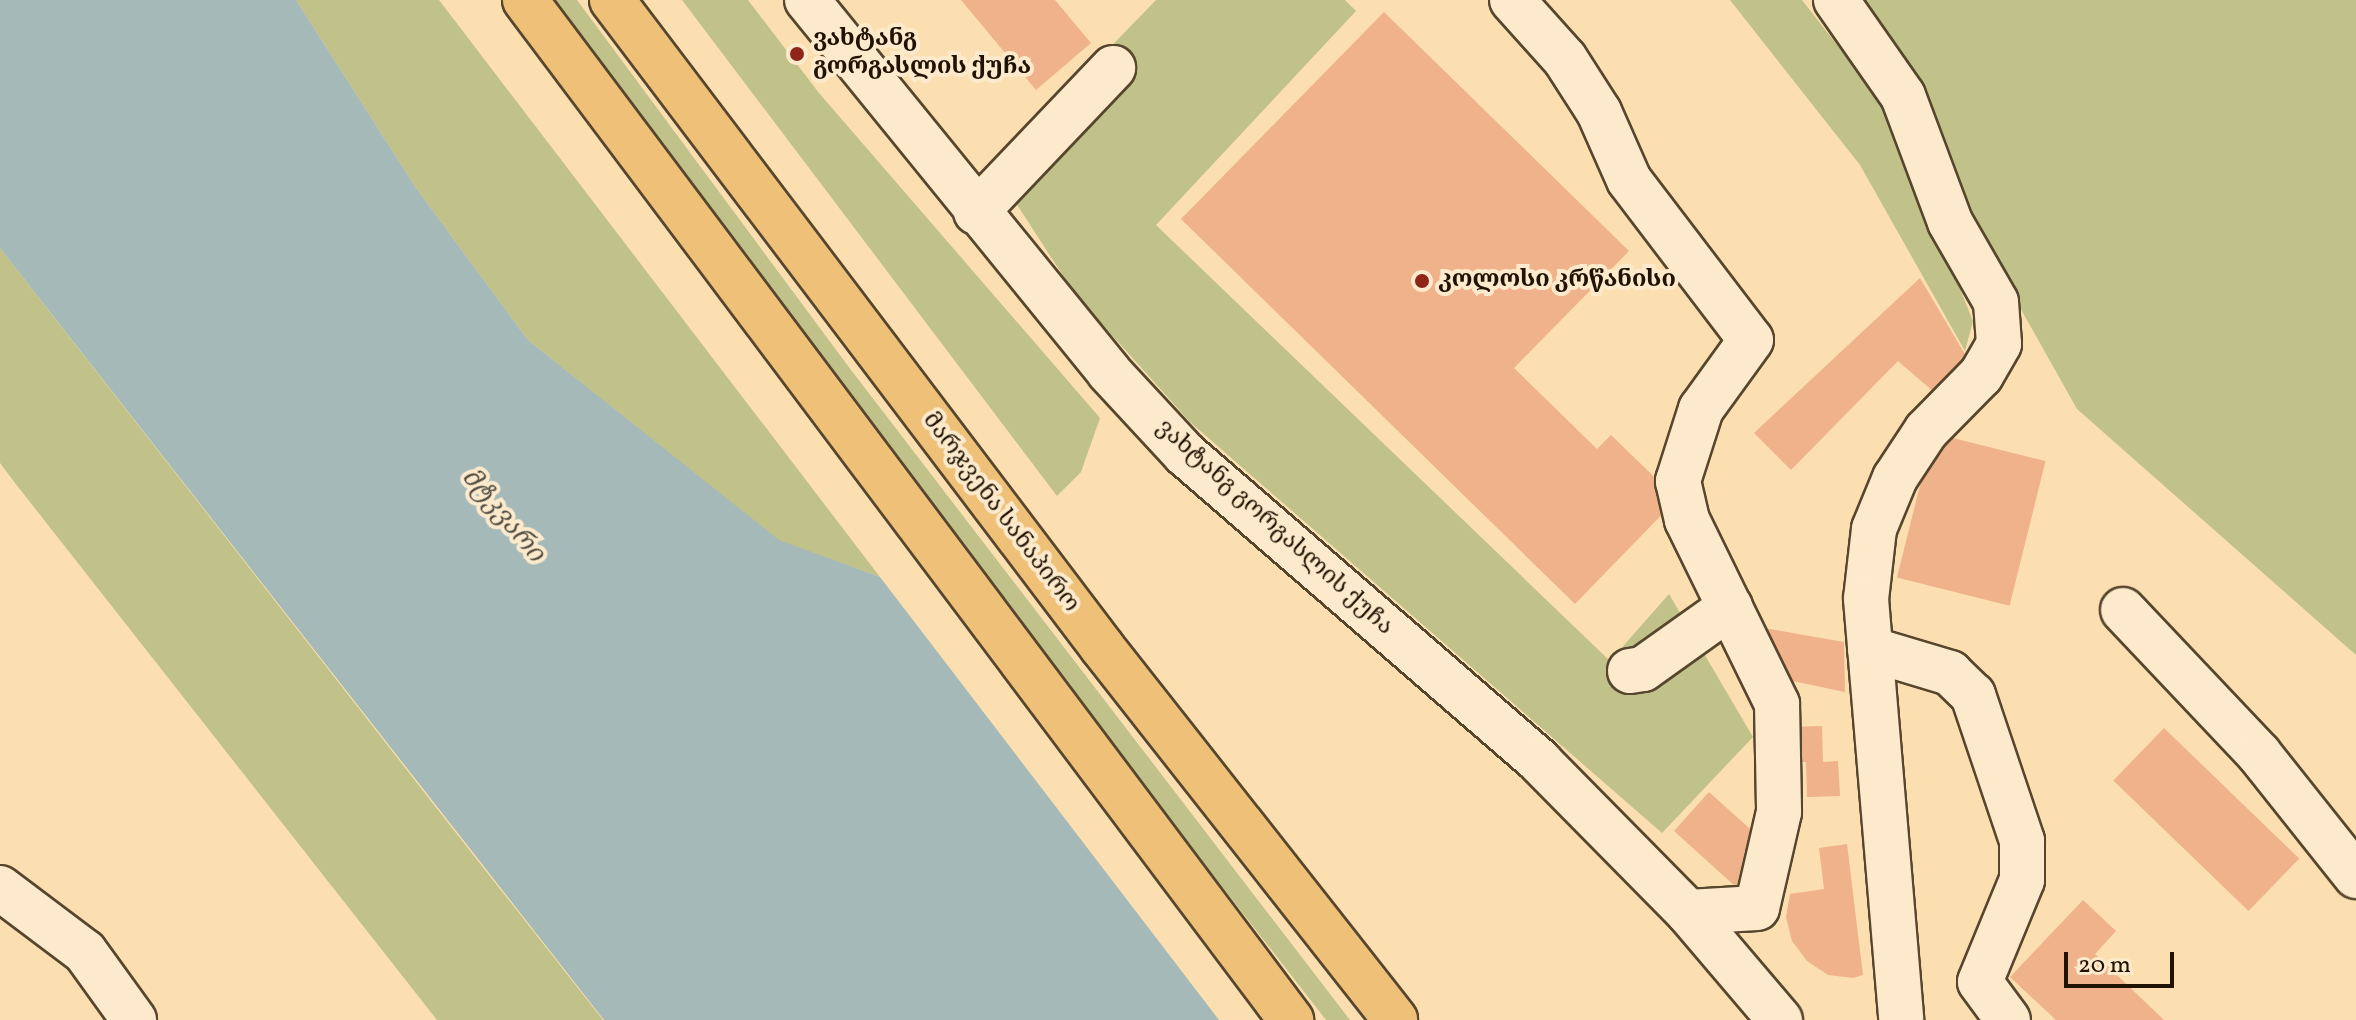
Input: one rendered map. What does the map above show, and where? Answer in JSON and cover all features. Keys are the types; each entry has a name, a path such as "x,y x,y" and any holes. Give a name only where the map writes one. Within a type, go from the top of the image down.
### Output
{"highway":[{"path":"525,0 1291,1020"},
{"name":"მარჯვენა სანაპირო","path":"612,0 1102,647 1395,1020"}],"street":[{"name":"ვახტანგ გორგასლის ქუჩა","path":"807,0 976,212 1185,454 1540,762 1688,912 1780,1020"},
{"path":"1512,0 1565,59 1599,112 1629,180 1751,340 1701,409 1678,481 1687,520 1777,704 1779,812 1757,908 1688,912"},
{"path":"1836,0 1903,96 1950,222 1996,302 1999,344 1895,478 1874,529 1866,599 1901,1020"},
{"path":"976,212 1113,68"},
{"path":"1630,671 1643,669 1730,607"},
{"path":"2123,610 2259,754 2356,876"},
{"path":"1870,649 1950,673 1973,695 2022,841 2022,880 1980,982 2008,1020"},
{"path":"0,888 85,952 134,1020"}],"green space":[{"path":"296,0 439,0 880,577 779,541 528,340 416,188"},
{"path":"552,0 577,0 848,366 1350,1020 1326,1020 830,383"},
{"path":"682,0 748,0 819,93 1100,418 1081,472 1057,496"},
{"path":"1156,0 1345,0 1356,11 1156,225 1610,661 1669,594 1753,737 1662,833 1190,422 1075,294 993,168"},
{"path":"1730,0 1802,0 1887,109 1973,321 1965,351 1860,165"},
{"path":"1847,0 2356,0 2356,655 2077,409"},
{"path":"0,248 603,1020 437,1020 15,483 0,463"}],"water":[{"name":"მტკვარი","path":"0,0 296,0 416,188 528,340 779,540 880,577 1219,1020 604,1020 0,248"}],"building":[{"path":"961,0 1055,0 1091,43 1036,90"},
{"name":"კოლოსი კრწანისი","path":"1384,12 1629,251 1514,368 1597,449 1611,435 1677,499 1575,604 1181,219"},
{"path":"1920,278 1966,356 1942,399 1898,361 1791,470 1754,433"},
{"path":"1933,433 2046,461 2010,606 1897,578"},
{"path":"1752,626 1844,642 1845,692 1768,676"},
{"path":"1822,726 1823,762 1838,761 1840,796 1807,797 1806,762 1791,762 1790,727"},
{"path":"2164,728 2299,859 2249,911 2113,781"},
{"path":"1709,792 1758,836 1744,852 1757,864 1736,887 1674,831"},
{"path":"1847,844 1863,975 1853,978 1828,975 1807,961 1792,941 1786,917 1790,894 1824,889 1819,848"},
{"path":"2083,900 2116,931 2095,954 2164,1020 2056,1020 2010,977"}],"place":[{"name":"ვახტანგ გორგასლის ქუჩა","path":"797,54"},
{"name":"კოლოსი კრწანისი","path":"1422,281"}]}
